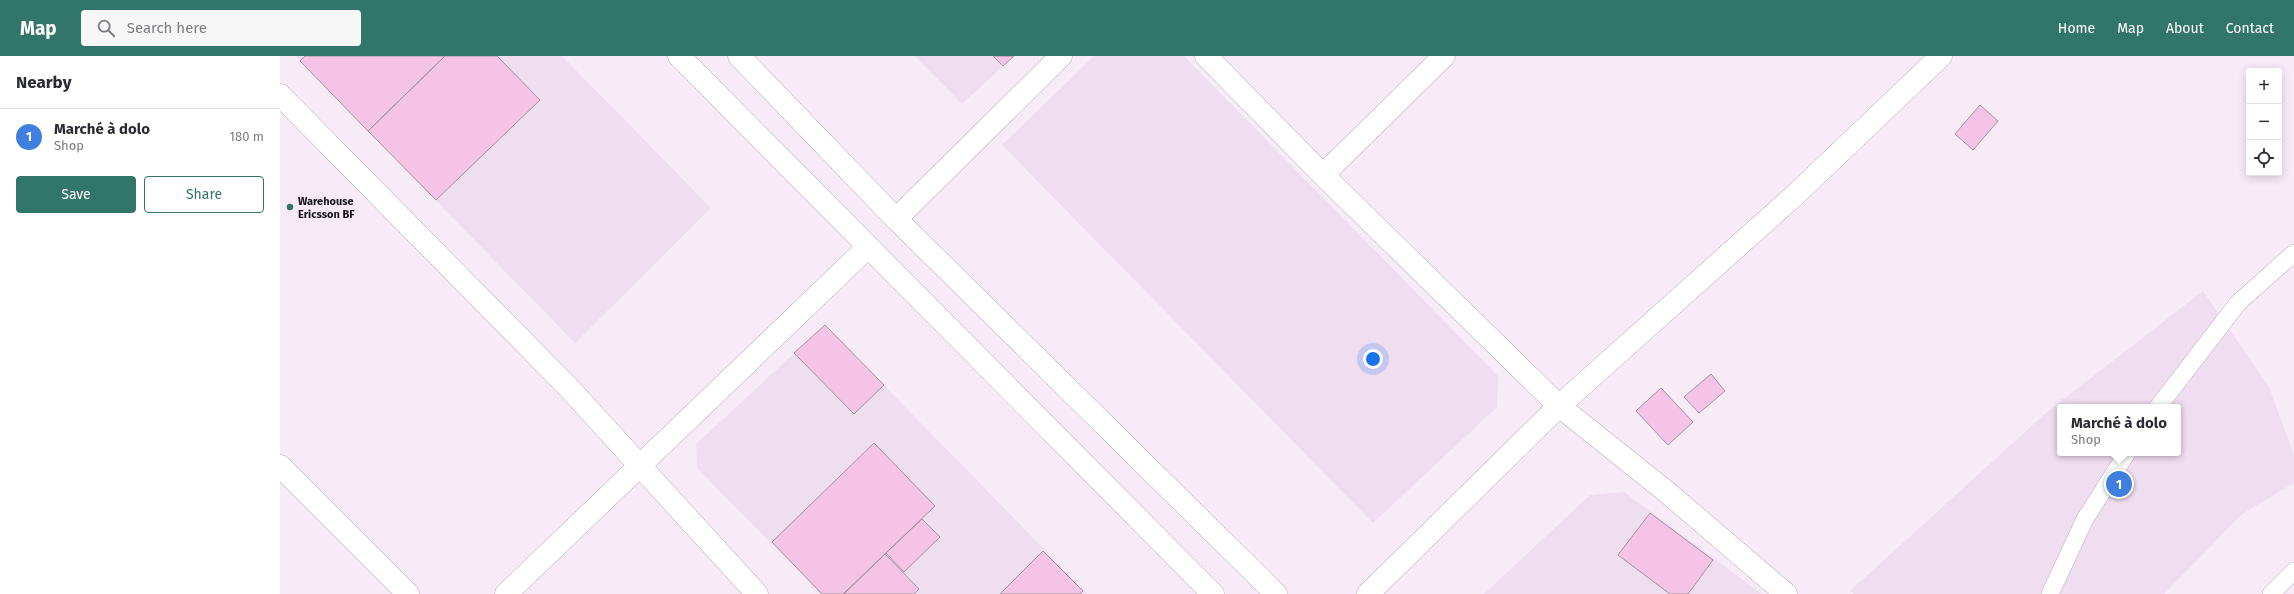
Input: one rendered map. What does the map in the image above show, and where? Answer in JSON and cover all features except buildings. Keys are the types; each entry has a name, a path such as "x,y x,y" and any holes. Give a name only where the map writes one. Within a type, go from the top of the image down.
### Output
{"street":[{"path":"679,56 867,248 1213,594"},
{"path":"739,56 896,220 1276,594"},
{"path":"896,220 1061,56"},
{"path":"1206,56 1323,174 1559,406 1668,493 1786,594"},
{"path":"1323,174 1444,56"},
{"path":"1368,594 1559,406 1795,195 1941,56"},
{"path":"280,95 542,360 757,594"},
{"path":"506,594 867,248"},
{"path":"280,466 408,594"}],"lane":[{"path":"2160,404 2238,303 2294,253"},
{"path":"2050,594 2085,519 2125,456"},
{"path":"2271,594 2294,571"}],"shaded area":[{"path":"295,56 562,56 711,208 575,343"},
{"path":"915,56 1014,56 962,104"},
{"path":"1094,56 1184,56 1498,376 1497,407 1373,523 1002,145"},
{"path":"2203,291 2269,387 2294,455 2294,483 2242,514 2164,594 1854,594 1850,591 2057,404 2057,456 2181,456 2181,404 2057,404"},
{"path":"825,325 1088,594 821,594 697,468 696,444"},
{"path":"1624,492 1762,594 1484,594 1590,495"}],"place":[{"name":"Warehouse Ericsson BF","path":"290,207"},
{"name":"Marché à dolo","path":"2119,484"}]}
